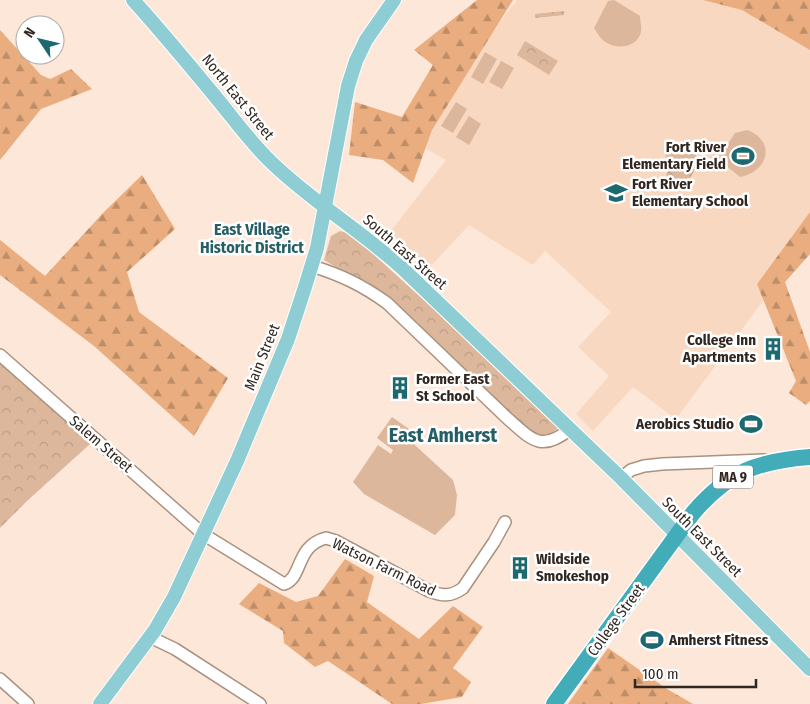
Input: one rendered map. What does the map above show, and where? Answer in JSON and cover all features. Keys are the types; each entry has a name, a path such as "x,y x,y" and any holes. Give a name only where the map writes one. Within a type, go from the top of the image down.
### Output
{"highway":[{"name":"MA 9","path":"678,535 710,494 725,481 749,468 788,459 810,458"},
{"name":"College Street","path":"554,704 678,535"}],"main road":[{"name":"North East Street","path":"133,0 165,34 270,162 325,207"},
{"name":"Main Street","path":"100,704 150,637 174,597 237,461 283,351 317,248 348,86 356,61 366,40 394,0"},
{"name":"South East Street","path":"325,207 395,262 620,478 810,669"}],"street":[{"path":"312,266 348,278 387,303 507,418 536,441 547,442 560,437 570,429"},
{"name":"Salem Street","path":"0,354 203,534"},
{"path":"620,478 632,470 662,464 788,459"},
{"name":"Watson Farm Road","path":"203,534 284,584 290,582 311,544 326,538 336,541 441,596 457,593 463,588 505,522"},
{"path":"150,637 176,649 260,704"},
{"path":"0,679 28,704"}],"shaded area":[{"name":"Fort River Elementary School","path":"517,0 810,0 810,237 676,419 633,387 593,431 576,414 609,376 578,347 611,312 545,251 533,265 469,225 428,269 390,232 446,160 409,139"}],"green space":[{"path":"477,0 513,0 432,130 413,183 383,160 349,155 355,102 402,117 433,65 414,50"},
{"path":"614,0 640,16 641,32 639,37 627,46 622,47 607,43 601,39 594,28 608,1"},
{"path":"703,0 810,0 810,50 742,10"},
{"path":"564,11 564,15 535,18 535,14"},
{"path":"0,30 15,46 15,65 32,65 41,75 50,79 71,69 92,89 41,109 0,160"},
{"path":"525,41 558,61 549,75 517,55"},
{"path":"485,52 497,59 483,84 471,77"},
{"path":"501,61 514,68 502,89 489,82"},
{"path":"456,102 467,109 453,133 441,126"},
{"path":"469,116 481,124 469,145 456,137"},
{"name":"Fort River Elementary Field","path":"747,130 762,141 765,148 765,156 757,169 750,174 740,177 718,159 735,133"},
{"path":"668,147 690,150 697,156 699,161 684,187 666,175 669,170 665,153"},
{"path":"142,175 175,229 127,272 139,312 228,378 194,436 94,346 0,275 0,240 45,276 104,212"},
{"path":"810,212 810,254 785,282 810,352 810,401 806,405 789,393 796,381 757,284"},
{"path":"340,231 351,234 437,312 558,428 546,437 536,436 361,282 324,260 331,236"},
{"path":"0,362 90,444 0,528"},
{"path":"392,417 409,429 405,436 453,480 457,495 455,515 435,535 364,494 353,482 378,445 391,454 393,450 377,438"},
{"path":"345,559 374,576 367,602 419,639 453,606 483,627 453,668 471,682 462,697 421,704 392,704 328,661 315,667 284,643 283,631 239,604 259,583 296,602 318,596"},
{"path":"608,648 667,689 693,704 568,704"}],"place":[{"name":"Fort River Elementary Field","path":"743,156"},
{"name":"Fort River Elementary School","path":"616,193"},
{"name":"College Inn Apartments","path":"773,349"},
{"name":"Former East St School","path":"400,388"},
{"name":"Aerobics Studio","path":"751,424"},
{"name":"Wildside Smokeshop","path":"520,568"},
{"name":"Amherst Fitness","path":"652,640"}],"district":[{"name":"East Village Historic District","path":"252,238"},
{"name":"East Amherst","path":"443,435"}]}
